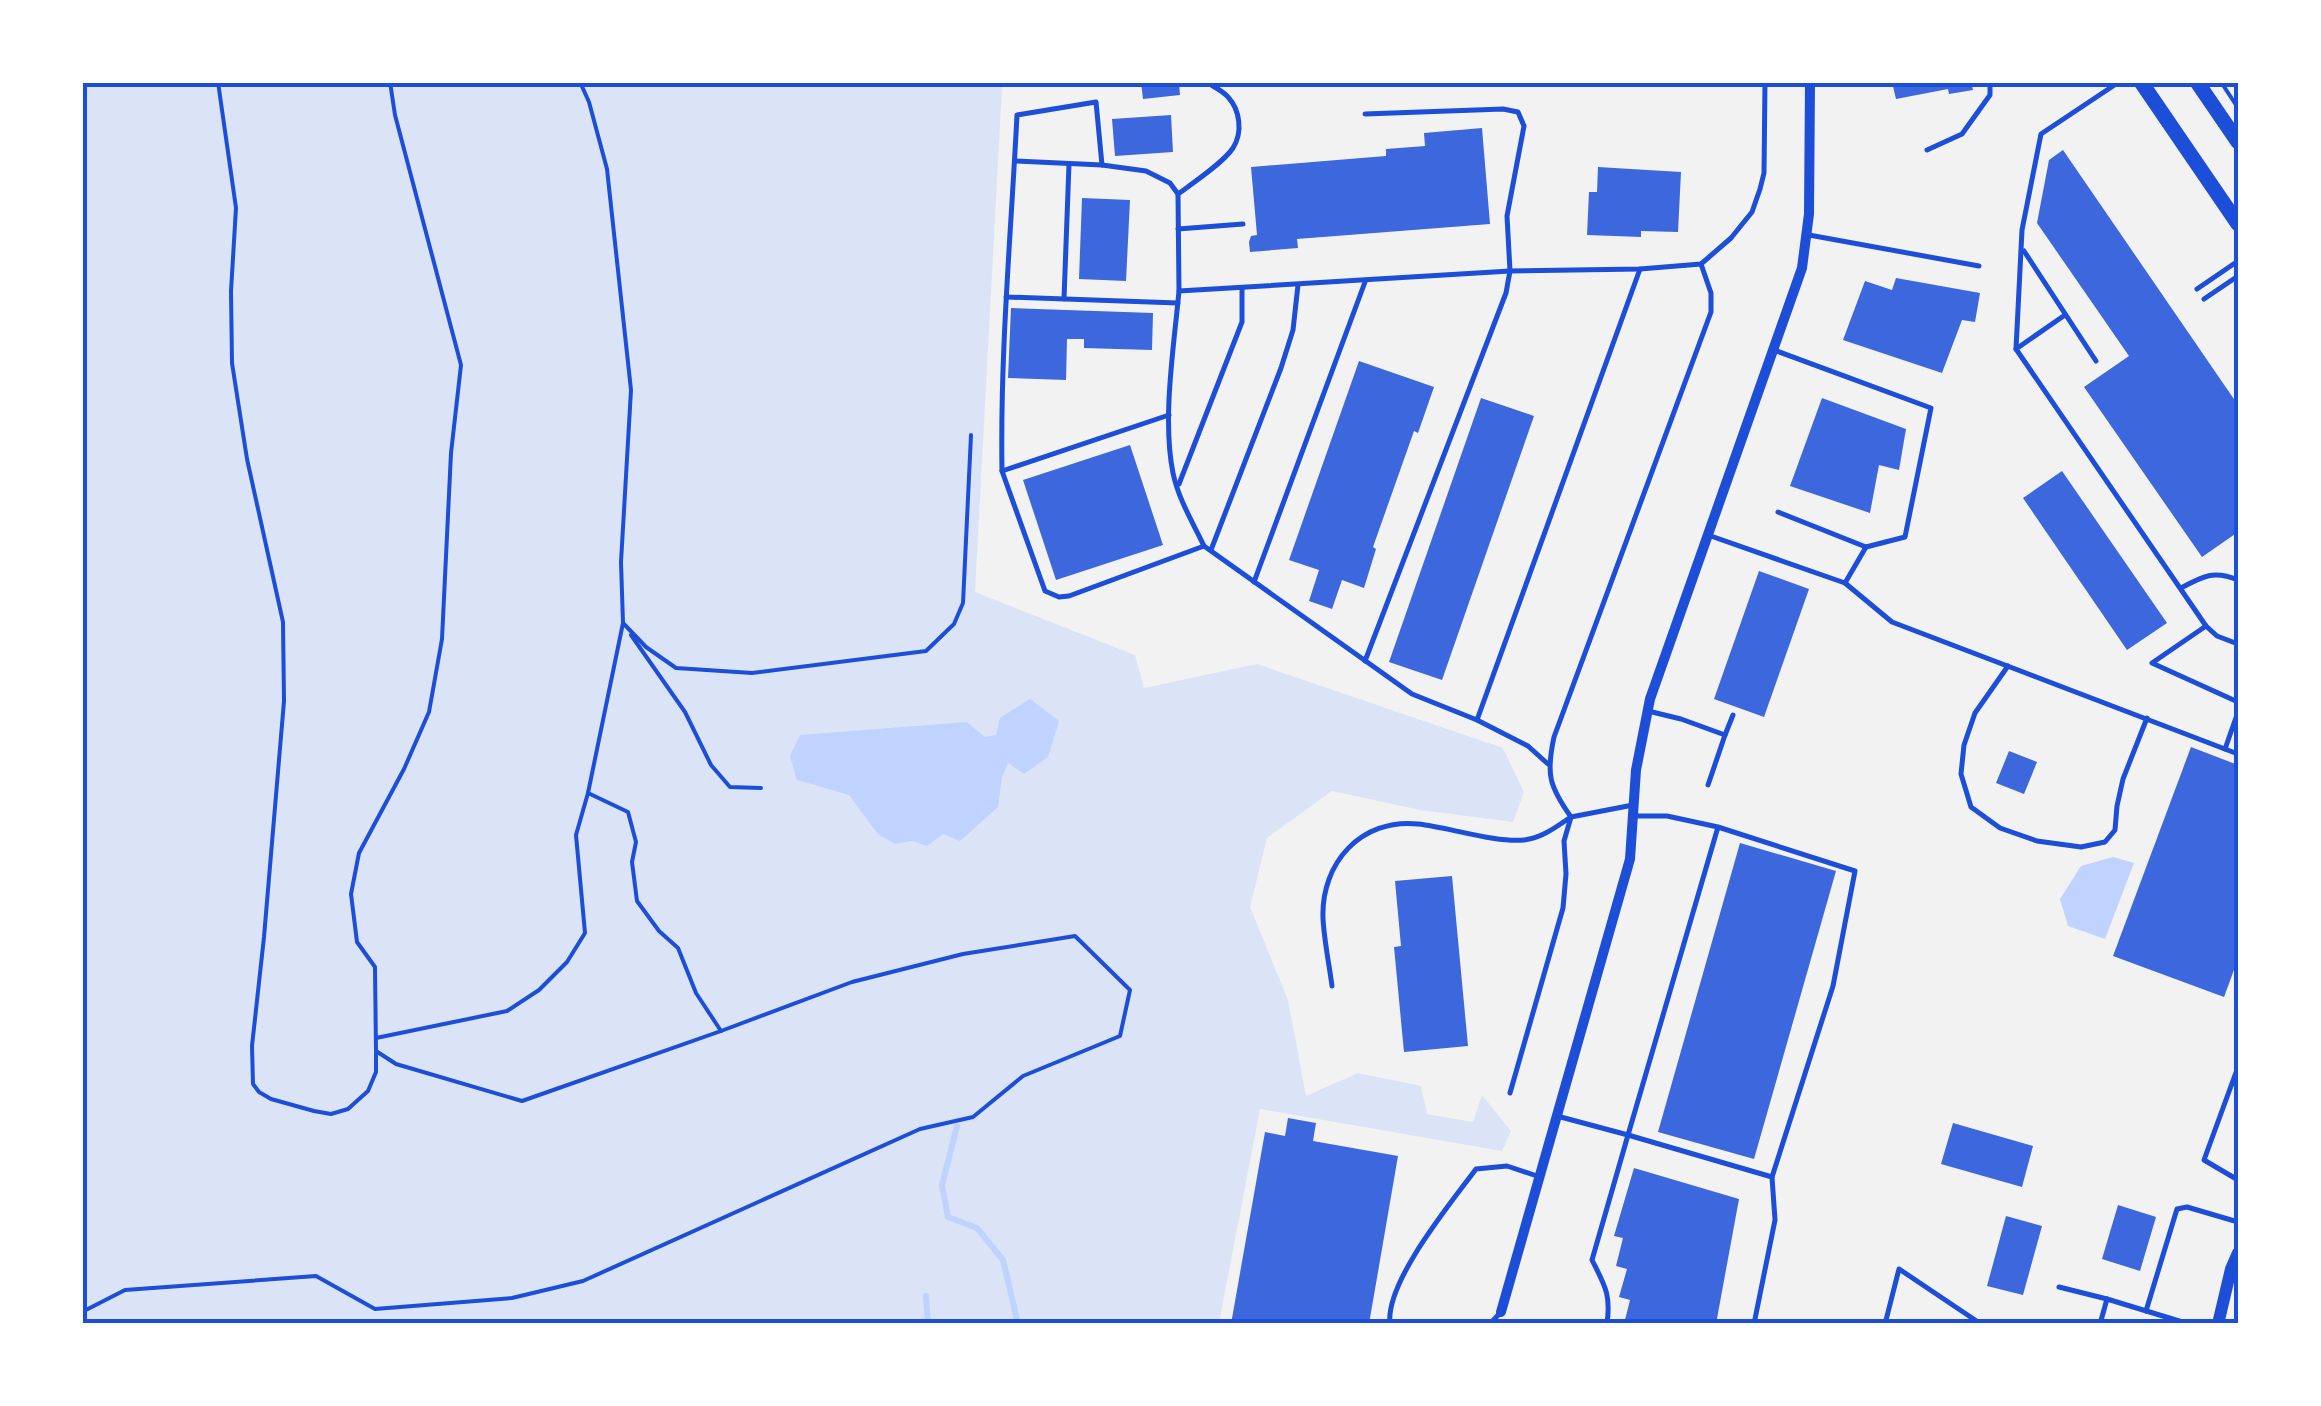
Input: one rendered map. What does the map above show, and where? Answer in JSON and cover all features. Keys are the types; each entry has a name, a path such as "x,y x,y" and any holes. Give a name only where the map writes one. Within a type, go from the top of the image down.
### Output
{"main road":[{"path":"2142,82 2238,224"},
{"path":"2197,82 2238,142"}],"street":[{"path":"1503,1318 1630,859 1636,770 1648,711 1802,268 1809,214 1810,82"},
{"path":"2218,1324 2238,1253"}],"lane":[{"path":"1179,292 1510,271 1701,264 1731,238 1752,212 1764,173 1765,82"},
{"path":"1927,150 1962,134 1990,95 1990,82"},
{"path":"2119,82 2041,134 2022,230 2016,349 2206,626 2217,636 2238,644"},
{"path":"1178,194 1233,148 1238,112 1227,96 1208,83"},
{"path":"1102,165 1096,102 1018,115 1006,297 1002,470 1045,591 1068,596 1208,548 1281,368 1293,330 1298,285"},
{"path":"1366,114 1503,108 1518,112 1524,126 1507,216 1510,271 1506,292 1366,661"},
{"path":"1015,161 1146,171 1170,183 1178,194 1179,292 1169,415 1173,474 1208,548 1412,694 1528,746 1548,764"},
{"path":"1064,299 1069,164"},
{"path":"1178,228 1243,224"},
{"path":"1806,235 1979,266"},
{"path":"2022,248 2096,361"},
{"path":"2197,289 2238,261"},
{"path":"1571,817 1555,795 1548,764 1554,737 1711,312 1711,293 1701,264"},
{"path":"1477,720 1640,269"},
{"path":"2204,299 2238,276"},
{"path":"1254,582 1366,282"},
{"path":"1178,486 1242,322 1242,288"},
{"path":"1006,297 1178,303"},
{"path":"2016,349 2065,315"},
{"path":"1774,350 1931,408 1905,537 1866,546 1778,512"},
{"path":"1002,470 1169,415"},
{"path":"1708,535 1845,583 1892,622 2238,754"},
{"path":"1845,583 1866,546"},
{"path":"2180,588 2207,574 2238,580"},
{"path":"2206,626 2152,663 2238,702"},
{"path":"2008,666 1975,713 1964,745 1961,774 1970,807 2000,828 2038,841 2081,847 2105,842 2115,830 2123,779 2147,718"},
{"path":"1648,711 1725,735"},
{"path":"2225,749 2238,712"},
{"path":"1708,785 1733,715"},
{"path":"1332,986 1323,916 1327,878 1362,834 1391,825 1414,823 1522,841 1542,836 1571,817 1633,811 1718,827 1855,871 1833,986 1772,1177 1775,1220 1754,1324"},
{"path":"1510,1093 1563,908 1564,841 1571,817"},
{"path":"1607,1324 1610,1302 1592,1260 1718,827"},
{"path":"2238,1067 2204,1160 2238,1180"},
{"path":"1557,1116 1772,1177"},
{"path":"1390,1324 1393,1296 1407,1269 1476,1169 1507,1166 1540,1176"},
{"path":"2146,1311 2176,1210 2186,1207 2238,1222"},
{"path":"1885,1324 1899,1269 1981,1324"},
{"path":"2060,1287 2189,1324"},
{"path":"2100,1324 2106,1299"},
{"path":"1490,1324 1503,1318"}],"path":[{"path":"218,82 236,208 232,363 247,459 283,622 284,649 284,701 252,1046 253,1084 271,1099 331,1114 348,1109 368,1092 376,1072 376,967 357,942 351,894 359,853 404,769 428,712 442,639 460,365 395,115 390,82"},
{"path":"376,1038 507,1012 539,990 567,962 585,933 576,834 623,623 620,562 631,390 607,169 580,82"},
{"path":"2222,82 2238,108"},
{"path":"623,623 646,648 676,668 752,674 926,652 954,624 963,602 971,436"},
{"path":"623,623 686,712 711,766 730,787 761,788"},
{"path":"588,793 628,812 636,842 632,862 637,901 659,931 678,948 696,993 721,1031"},
{"path":"82,1312 125,1290 316,1276 374,1309 512,1298 583,1281 920,1130 974,1118 1023,1076 1120,1036 1130,990 1075,936 963,954 852,982 522,1101 396,1064 376,1051"}],"shaded area":[{"path":"995,82 1002,88 975,592 1135,655 1144,688 1257,664 1503,748 1524,792 1513,822 1420,810 1332,791 1267,838 1250,907 1288,1000 1306,1096 1358,1073 1421,1086 1427,1114 1473,1122 1482,1095 1511,1131 1502,1151 1260,1109 1219,1323 83,1323 82,83"}],"water":[{"path":"1030,699 1059,721 1048,757 1024,774 1008,763 998,807 960,841 943,834 927,846 912,841 895,844 878,834 849,795 797,780 790,756 800,735 967,722 985,737 996,735 1000,718"},
{"path":"2113,857 2134,863 2105,939 2068,926 2060,899 2081,866"}],"building":[{"path":"1141,82 1179,82 1180,95 1143,99"},
{"path":"1892,82 1971,82 1973,90 1949,94 1948,89 1896,99"},
{"path":"1171,115 1173,152 1115,156 1112,119"},
{"path":"1482,128 1490,224 1297,239 1298,248 1250,252 1251,236 1257,235 1251,167 1386,156 1386,149 1425,146 1424,133"},
{"path":"2063,150 2238,405 2238,532 2202,557 2084,387 2129,356 2037,223 2049,160"},
{"path":"1598,167 1681,172 1678,232 1641,231 1641,237 1587,235 1589,192 1597,192"},
{"path":"1082,198 1130,200 1126,281 1079,279"},
{"path":"1896,278 1980,293 1975,322 1962,320 1942,373 1843,340 1865,281 1892,290"},
{"path":"1011,308 1153,313 1152,350 1084,348 1084,339 1067,339 1066,380 1008,378"},
{"path":"1359,361 1434,387 1418,433 1414,431 1373,547 1376,549 1364,588 1342,580 1332,609 1309,601 1319,570 1289,560"},
{"path":"1481,398 1534,416 1442,680 1389,662"},
{"path":"1822,398 1906,429 1899,470 1879,465 1870,513 1790,486"},
{"path":"1130,445 1163,545 1056,580 1023,480"},
{"path":"2062,471 2167,623 2127,650 2023,498"},
{"path":"1759,571 1809,589 1764,717 1714,699"},
{"path":"2191,747 2238,765 2238,959 2224,997 2113,956"},
{"path":"2009,751 2037,762 2024,794 1996,783"},
{"path":"1740,843 1836,871 1754,1159 1658,1132"},
{"path":"1452,876 1468,1046 1404,1052 1394,947 1401,946 1395,881"},
{"path":"1288,1118 1316,1123 1313,1141 1398,1156 1369,1324 1231,1324 1265,1132 1285,1136"},
{"path":"1953,1123 2033,1146 2022,1187 1941,1164"},
{"path":"1634,1168 1739,1199 1716,1324 1624,1324 1630,1300 1619,1297 1627,1269 1616,1266 1623,1238 1614,1236"},
{"path":"2118,1205 2156,1217 2140,1271 2102,1259"},
{"path":"2006,1216 2042,1226 2023,1295 1987,1286"}],"waterway":[{"path":"957,1126 942,1185 948,1217 977,1228 1003,1260 1018,1324"},
{"path":"926,1296 928,1324"}]}
